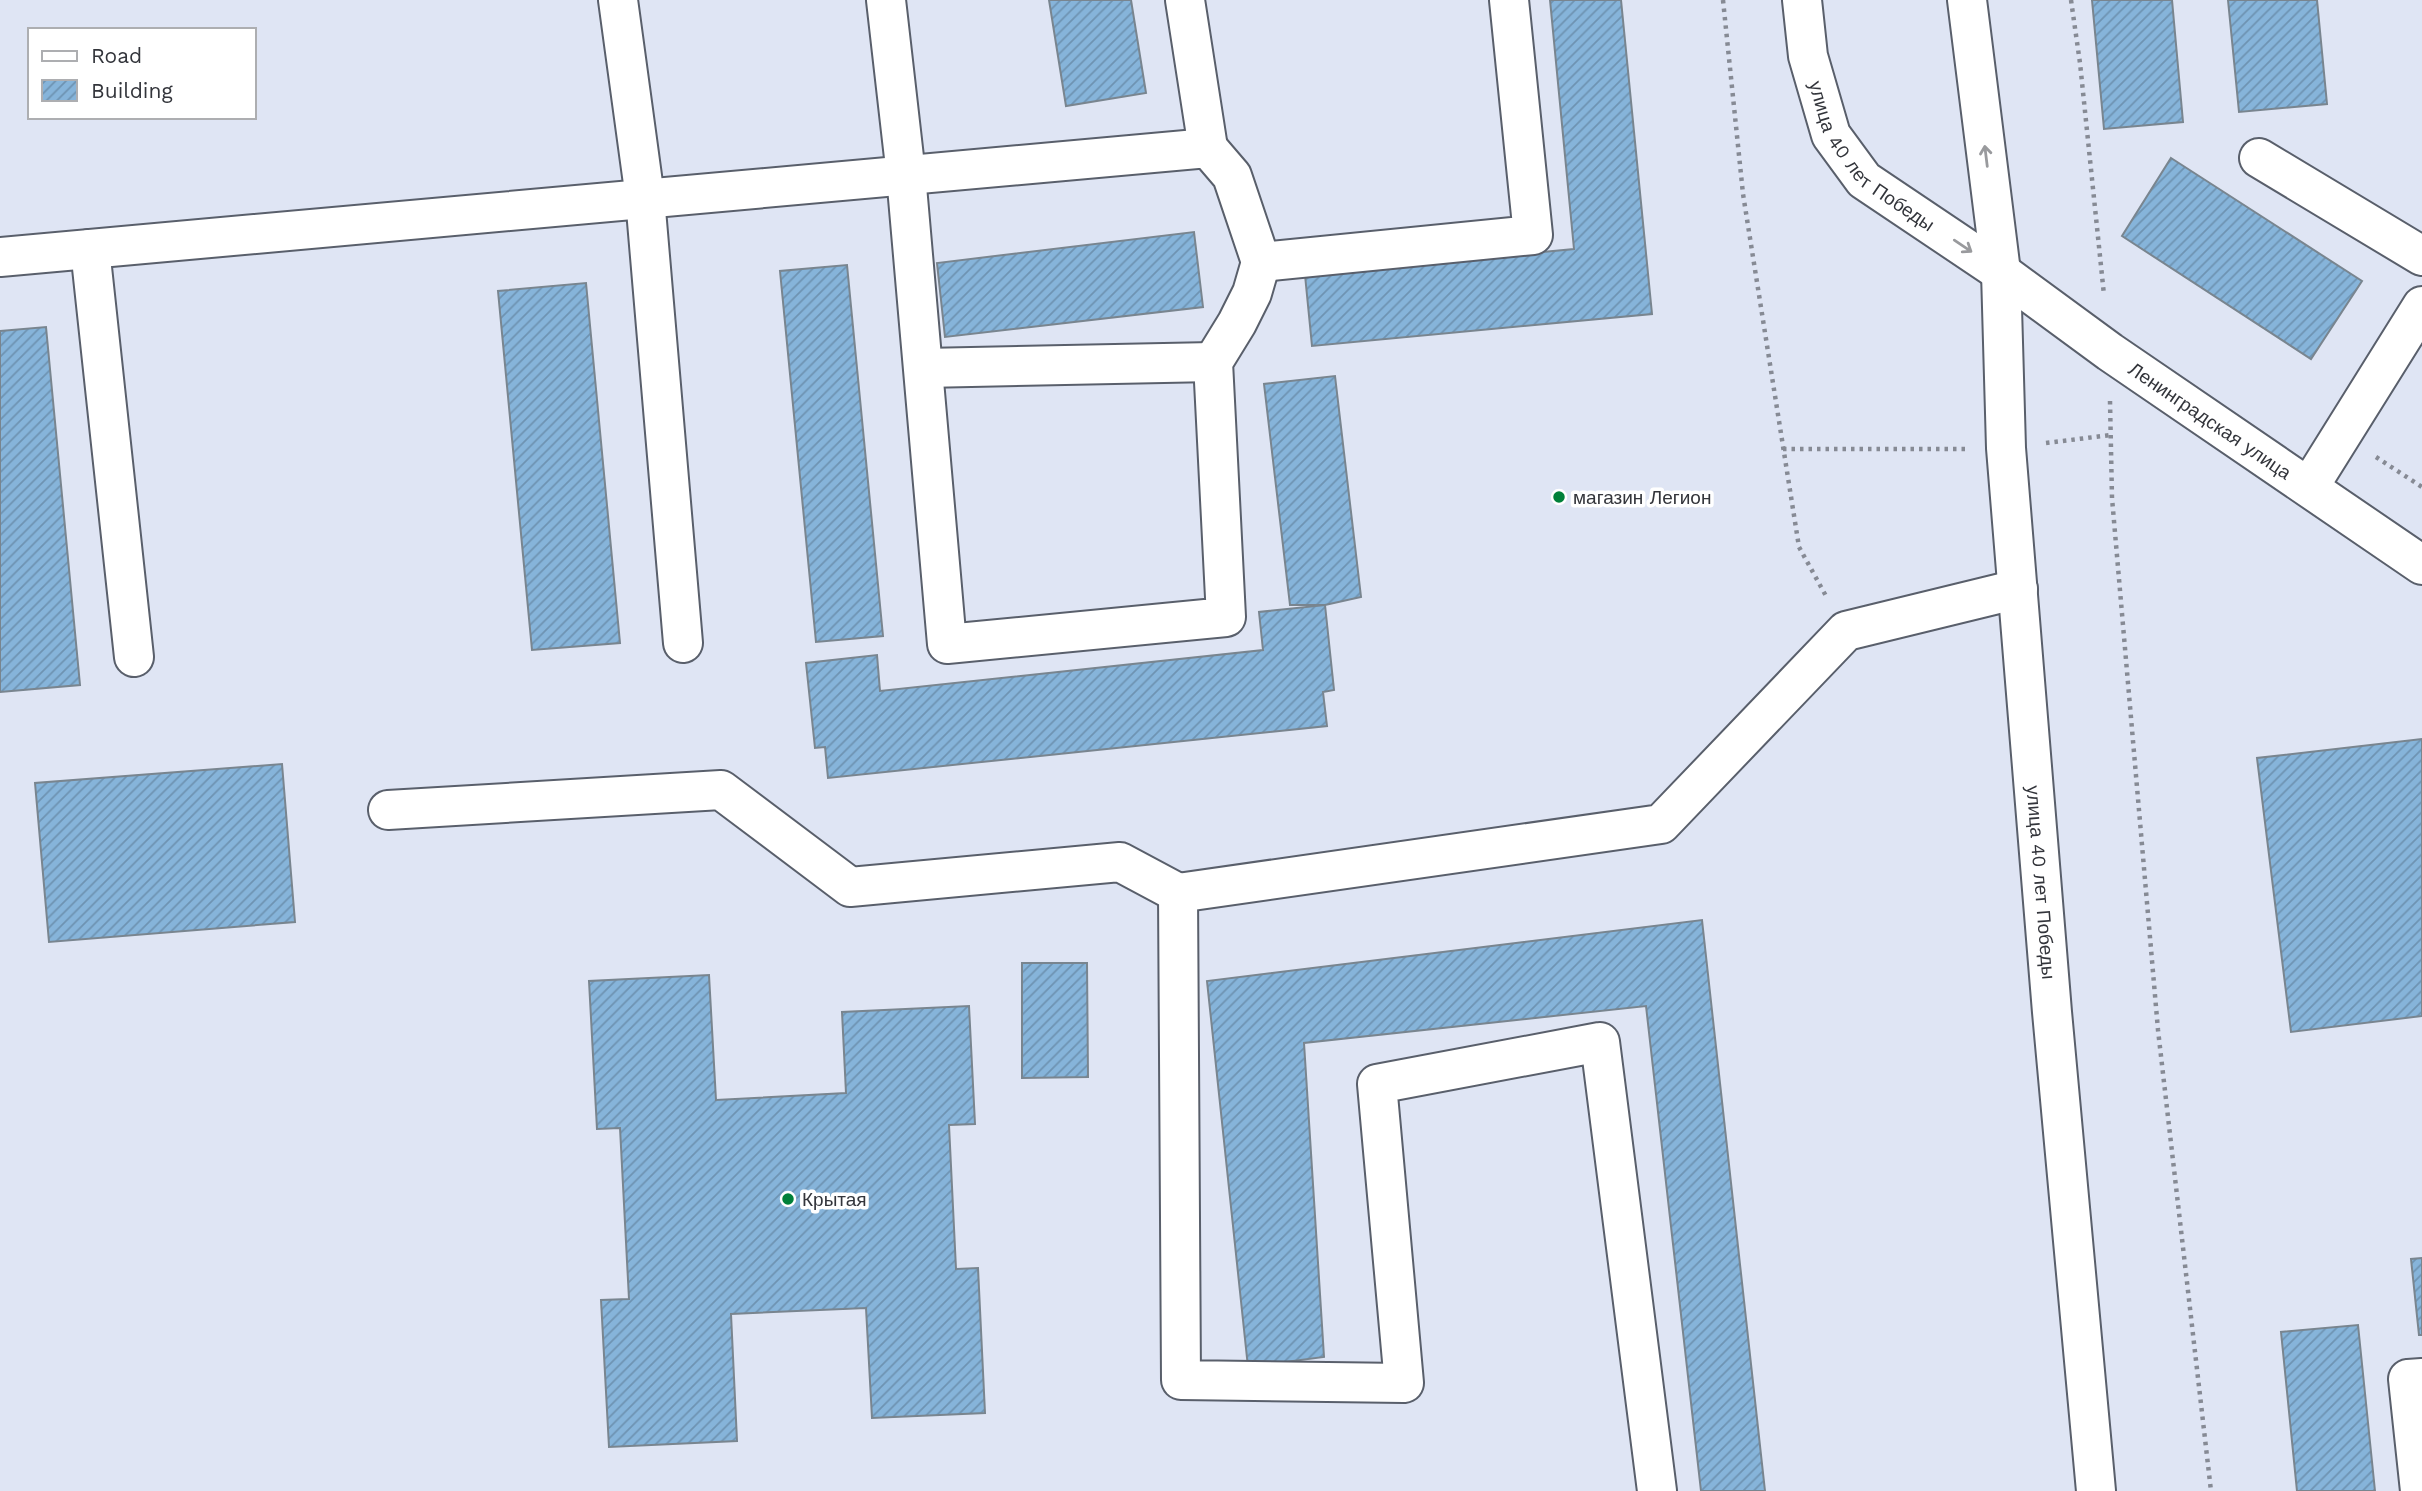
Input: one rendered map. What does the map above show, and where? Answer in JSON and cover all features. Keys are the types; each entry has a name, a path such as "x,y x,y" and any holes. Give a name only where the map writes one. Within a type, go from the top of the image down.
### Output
{"street":[{"path":"618,0 645,198 682,643"},
{"path":"887,0 924,368 947,645 1226,617 1213,362 1252,293 1261,262 1232,176 1208,148 1185,0"},
{"path":"1261,262 1533,235 1509,0"},
{"name":"улица 40 лет Победы","path":"1802,0 1808,56 1831,135 1864,180 2001,272"},
{"name":"улица 40 лет Победы","path":"1967,0 2001,272 2006,449 2052,1012 2096,1491"},
{"path":"0,257 1208,148"},
{"path":"2259,158 2422,256"},
{"path":"90,248 134,657"},
{"name":"Ленинградская улица","path":"2001,272 2110,352 2422,565"},
{"path":"2309,487 2422,306"},
{"path":"924,368 1213,362"},
{"path":"388,810 721,790 850,887 1120,862 1178,893 1661,824 1846,631 2018,589"},
{"path":"1178,893 1181,1380 1404,1383 1377,1084 1600,1042 1657,1491"},
{"path":"2420,1491 2408,1379 2422,1378"}],"path":[{"path":"1723,0 1743,194 1799,547 1846,631"},
{"path":"2071,0 2110,352 2112,499 2158,1030 2211,1491"},
{"path":"2342,433 2422,488"},
{"path":"1783,449 2006,449 2111,435"}],"building":[{"path":"1049,0 1131,0 1146,93 1066,106"},
{"path":"1550,0 1621,0 1652,314 1312,346 1305,275 1574,249"},
{"path":"2092,0 2172,0 2183,122 2104,129"},
{"path":"2228,0 2317,0 2327,104 2239,112"},
{"path":"2171,158 2362,281 2311,359 2122,236"},
{"path":"1194,232 1203,307 945,337 937,263"},
{"path":"847,265 883,636 816,642 780,271"},
{"path":"586,283 620,643 532,650 498,291"},
{"path":"46,327 80,685 0,692 0,331"},
{"path":"1335,376 1361,597 1325,605 1290,605 1264,384"},
{"path":"1325,605 1334,690 1323,692 1327,726 828,778 825,747 815,748 806,663 877,655 880,691 1263,650 1259,612"},
{"path":"2422,739 2422,1016 2291,1032 2257,758"},
{"path":"282,764 295,922 49,942 35,783"},
{"path":"1702,920 1765,1491 1701,1491 1646,1006 1304,1043 1324,1357 1248,1367 1207,981"},
{"path":"1022,963 1087,963 1088,1077 1022,1078"},
{"name":"Крытая","path":"709,975 716,1100 846,1093 842,1012 969,1006 975,1124 949,1125 956,1269 978,1268 985,1413 872,1418 866,1308 731,1314 737,1441 609,1447 601,1300 629,1299 620,1128 597,1129 589,981"},
{"path":"2422,1258 2422,1335 2419,1335 2411,1259"},
{"path":"2358,1325 2375,1491 2297,1491 2281,1332"}],"place":[{"name":"магазин Легион","path":"1559,497"},
{"name":"Крытая","path":"788,1199"}]}
